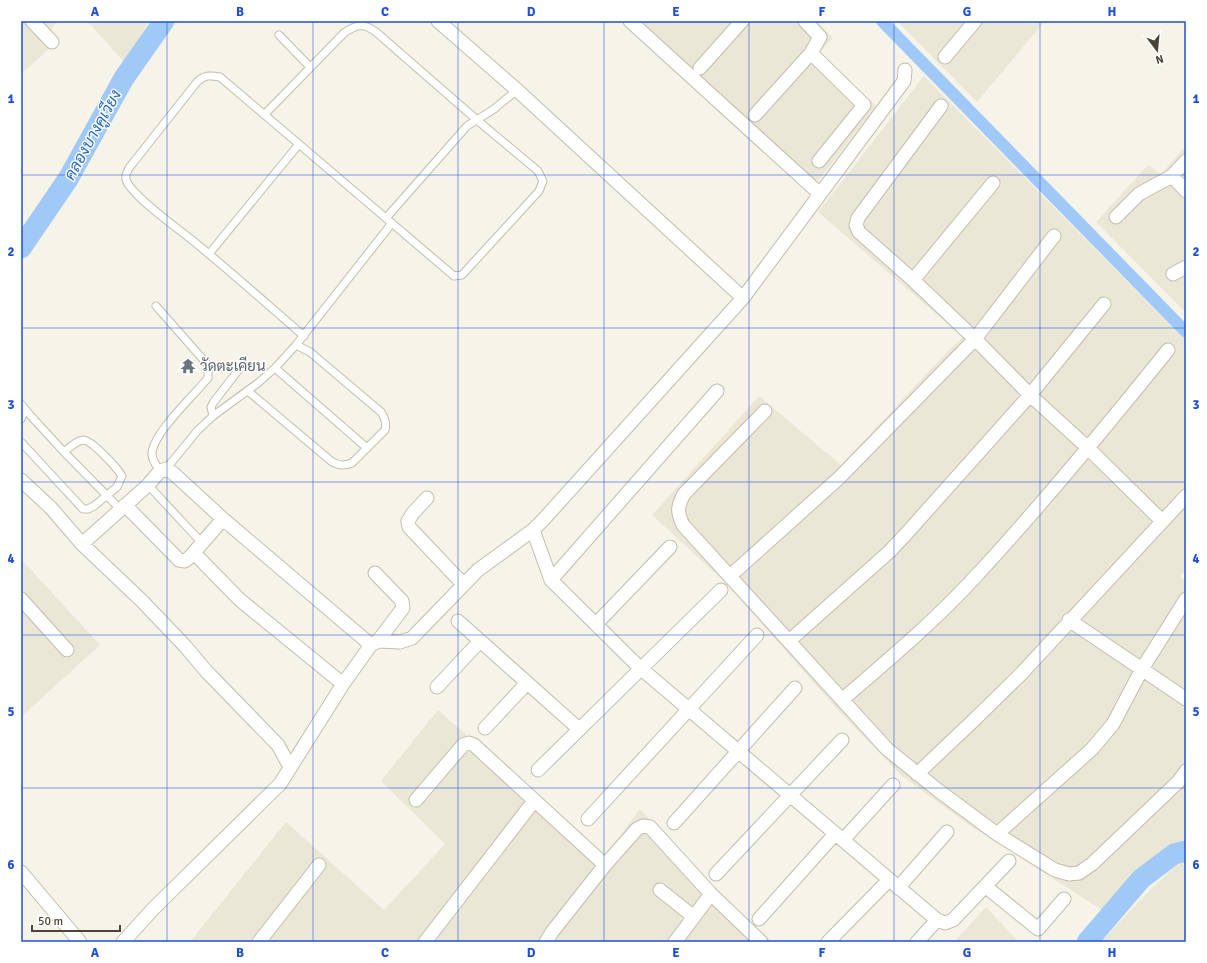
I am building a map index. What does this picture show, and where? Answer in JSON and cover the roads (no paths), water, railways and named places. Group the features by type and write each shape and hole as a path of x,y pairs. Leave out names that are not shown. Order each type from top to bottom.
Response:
{"street":[{"path":"32,21 52,42"},
{"path":"438,21 517,90 743,298"},
{"path":"630,21 820,194"},
{"path":"700,68 742,21"},
{"path":"755,115 811,53 820,37 805,21"},
{"path":"945,57 975,21"},
{"path":"811,53 864,105 819,161"},
{"path":"82,544 163,470 173,473 223,519 375,643 400,642 412,638 478,570 533,530 743,298 904,81 905,70"},
{"path":"941,106 858,218 856,224 859,232 975,339 1030,395 1088,448 1162,521"},
{"path":"1116,217 1139,194 1172,176 1186,161"},
{"path":"1172,176 1186,191"},
{"path":"912,280 993,183"},
{"path":"730,576 839,478 975,339 1054,236"},
{"path":"1173,274 1186,267"},
{"path":"789,641 889,552 906,534 1030,395 1104,304"},
{"path":"842,700 921,630 976,577 1088,448 1168,350"},
{"path":"552,580 717,391"},
{"path":"765,411 684,494 679,503 678,515 683,525 887,749 917,774 997,834 1055,870 1069,874 1079,873 1092,864 1178,782 1186,771"},
{"path":"21,480 50,508 82,544 142,601 186,646 221,687 278,745 290,767"},
{"path":"917,774 1021,674 1069,620 1186,496"},
{"path":"427,498 413,513 408,521 410,527 463,584"},
{"path":"122,507 179,560 185,560 198,548 223,519"},
{"path":"533,530 552,580 641,669 937,920 945,922 953,920 1009,862"},
{"path":"596,624 670,547"},
{"path":"198,548 240,600 343,684"},
{"path":"123,942 154,908 280,784 343,684 401,611 403,604 402,601 375,573"},
{"path":"538,770 721,590"},
{"path":"997,834 1092,749 1102,738 1112,724 1142,668 1186,599"},
{"path":"24,607 67,650"},
{"path":"1069,620 1186,699"},
{"path":"458,621 579,729"},
{"path":"588,819 757,636"},
{"path":"437,687 480,641"},
{"path":"486,728 527,683"},
{"path":"674,823 795,688"},
{"path":"716,874 842,740"},
{"path":"416,800 463,746 469,743 474,745 605,865"},
{"path":"759,920 839,837 893,785"},
{"path":"425,942 534,801"},
{"path":"546,942 552,932 605,865 637,829 643,826 650,827 711,894 761,942"},
{"path":"828,942 894,884 947,832"},
{"path":"259,942 319,865"},
{"path":"21,873 80,942"},
{"path":"986,886 1038,929 1064,900"},
{"path":"660,890 694,917"},
{"path":"675,942 711,894"},
{"path":"917,942 937,920"}],"lane":[{"path":"264,115 344,33 353,27 361,25 371,28 538,171 543,181 539,191 462,275 452,275 392,223 264,115 220,77 212,75 202,77 196,82 129,168 125,176 129,185 138,195 304,336"},
{"path":"279,35 310,67"},
{"path":"386,218 467,126 494,109 517,90"},
{"path":"209,254 299,144"},
{"path":"156,306 208,365 208,378 164,428 152,453 154,462 163,470 198,430 213,416 248,391 275,368 304,336 392,223"},
{"path":"248,391 331,461 339,466 346,466 352,463 385,430 386,422 384,417 381,412 316,357 296,345"},
{"path":"213,416 211,408 213,403 243,364"},
{"path":"275,368 367,448"},
{"path":"21,419 23,406"},
{"path":"23,406 64,452 106,495 122,507"},
{"path":"21,442 83,509 88,509 94,506 117,487 120,482 122,476 118,469 90,442 84,440 76,443 64,452"},
{"path":"148,484 198,548"}],"waterway":[{"name":"คลองบางคูเวียง","path":"21,248 68,179 124,78 164,21"},
{"path":"882,21 1186,332"},
{"path":"1087,942 1141,879 1174,854 1186,851"}],"place":[{"name":"วัดตะเคียน","path":"188,366"}]}
